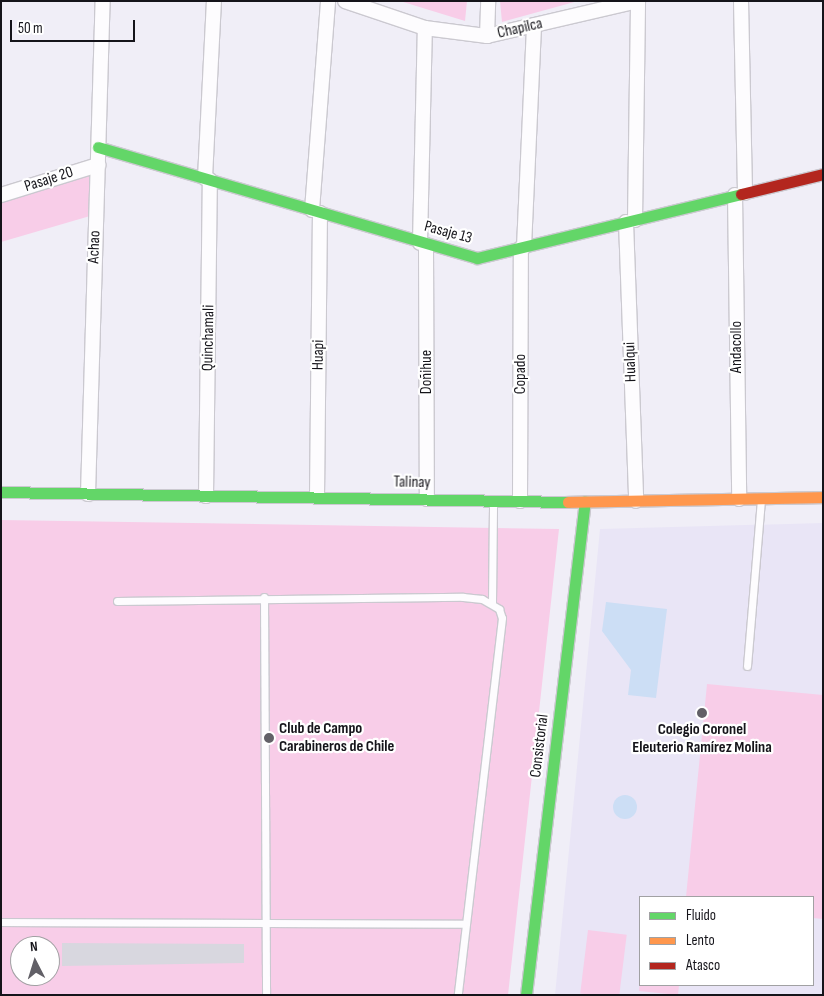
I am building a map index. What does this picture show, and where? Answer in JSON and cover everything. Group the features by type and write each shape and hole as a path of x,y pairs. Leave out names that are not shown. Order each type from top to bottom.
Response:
{"street":[{"name":"Achao","path":"88,494 103,1"},
{"name":"Quinchamali","path":"206,496 208,179 214,1"},
{"name":"Huapi","path":"317,497 316,211 328,1"},
{"name":"Chapilca","path":"345,1 366,5 425,28 487,36 534,25 603,5 638,1"},
{"path":"487,36 488,1"},
{"name":"Hualqui","path":"636,501 631,221 638,1"},
{"name":"Andacollo","path":"739,499 741,1"},
{"name":"Copado","path":"520,501 523,248 534,25"},
{"name":"Doñihue","path":"425,28 423,244 427,499"},
{"name":"Pasaje 13","path":"98,147 423,244 477,258 823,174"},
{"name":"Pasaje 20","path":"1,195 98,165"},
{"name":"Talinay","path":"1,492 585,502 823,497"},
{"name":"Consistorial","path":"526,995 585,502"}],"lane":[{"path":"747,666 762,498"},
{"path":"458,995 464,924 502,618 492,603 493,500"},
{"path":"117,601 264,597 463,598 492,603"},
{"path":"264,597 266,995"},
{"path":"1,922 464,924"}],"shaded area":[{"path":"400,1 467,1 465,21"},
{"path":"500,1 578,1 502,22"},
{"path":"91,172 90,216 1,242 1,201"},
{"name":"Club de Campo Carabineros de Chile","path":"1,520 559,529 508,995 1,995"},
{"name":"Colegio Coronel Eleuterio Ramírez Molina","path":"823,523 823,995 555,995 600,529"},
{"path":"707,684 823,695 823,919 814,918 814,896 686,896"},
{"path":"588,930 627,935 619,995 580,994"},
{"path":"639,986 679,986 678,995 639,991"}],"water":[{"path":"606,602 667,609 656,698 628,695 631,670 602,631"},
{"path":"625,795 630,796 636,802 636,812 630,818 625,819 620,818 614,812 613,807 614,802 620,796"}],"building":[{"path":"62,943 244,944 244,963 62,966"}],"traffic: fast":[{"path":"98,147 477,258 741,194"},
{"path":"1,492 568,502"},
{"path":"526,995 585,502"}],"traffic: slow":[{"path":"568,502 823,497"}],"traffic: jam":[{"path":"741,194 823,174"}],"place":[{"name":"Colegio Coronel Eleuterio Ramírez Molina","path":"702,713"},
{"name":"Club de Campo Carabineros de Chile","path":"269,738"}]}
